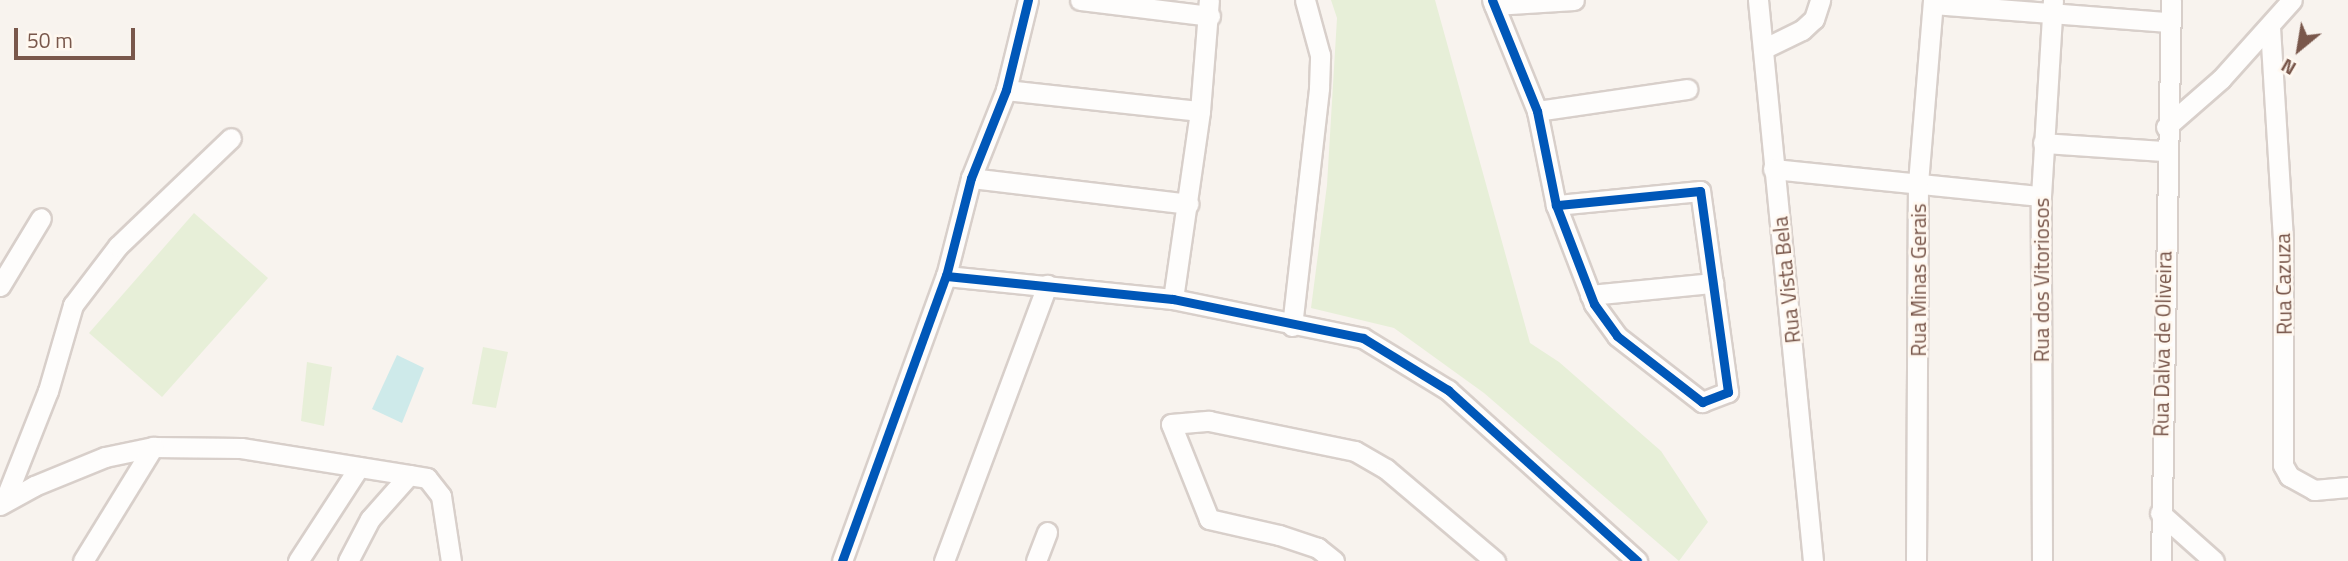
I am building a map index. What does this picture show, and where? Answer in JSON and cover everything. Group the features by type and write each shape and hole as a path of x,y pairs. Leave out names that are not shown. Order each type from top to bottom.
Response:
{"street":[{"path":"842,561 946,276 971,178 1006,90 1028,0"},
{"path":"1080,0 1210,8 1200,111 1173,299"},
{"path":"1292,326 1319,88 1320,55 1305,0"},
{"path":"1556,205 1700,191 1728,392 1702,402 1617,337 1590,295 1556,205 1537,111 1493,2 1574,0"},
{"name":"Rua Vista Bela","path":"1758,0 1813,561"},
{"path":"1763,49 1802,30 1814,19 1820,0"},
{"name":"Rua Dalva de Oliveira","path":"2161,561 2165,151 2168,22 2171,0"},
{"path":"2166,127 2221,79 2292,0"},
{"path":"1933,2 2052,6 2168,22"},
{"name":"Rua Minas Gerais","path":"1916,561 1919,183 1933,2"},
{"name":"Rua dos Vitoriosos","path":"2042,561 2041,196 2052,6"},
{"name":"Rua Cazuza","path":"2270,27 2283,239 2283,465 2290,476 2314,490 2348,487"},
{"path":"1537,111 1687,89"},
{"path":"1006,90 1200,111"},
{"path":"2,503 48,391 73,305 118,246 231,138"},
{"path":"2043,143 2165,151"},
{"path":"1773,169 2041,196"},
{"path":"971,178 1188,204"},
{"path":"0,286 41,218"},
{"path":"946,276 1173,299 1292,326 1363,338 1430,377 1632,560"},
{"path":"1590,295 1713,283"},
{"path":"944,561 1046,285"},
{"path":"1334,561 1318,548 1279,535 1209,519 1171,424 1209,421 1355,451 1386,469 1495,561"},
{"path":"2,503 104,457 153,447 241,448 428,478 441,496 451,561"},
{"path":"83,561 153,447"},
{"path":"298,561 359,467"},
{"path":"348,561 370,519 409,475"},
{"path":"2160,513 2214,561"},
{"path":"1036,561 1047,532"}],"green space":[{"path":"1331,0 1435,0 1530,343 1559,362 1661,451 1708,522 1679,561 1484,393 1394,328 1311,308 1327,185 1337,18"},
{"path":"194,213 268,278 162,397 89,333"},
{"path":"483,347 508,352 496,408 472,404"},
{"path":"307,362 332,367 324,426 301,421"}],"water":[{"path":"397,355 424,368 402,423 372,409"}],"cycle path":[{"path":"842,561 946,276 971,178 1006,90 1028,0"},
{"path":"1492,0 1537,111 1556,205 1594,304 1617,336 1702,402 1728,392 1700,191 1556,205"},
{"path":"946,276 1173,299 1363,338 1448,390 1637,561"}]}
